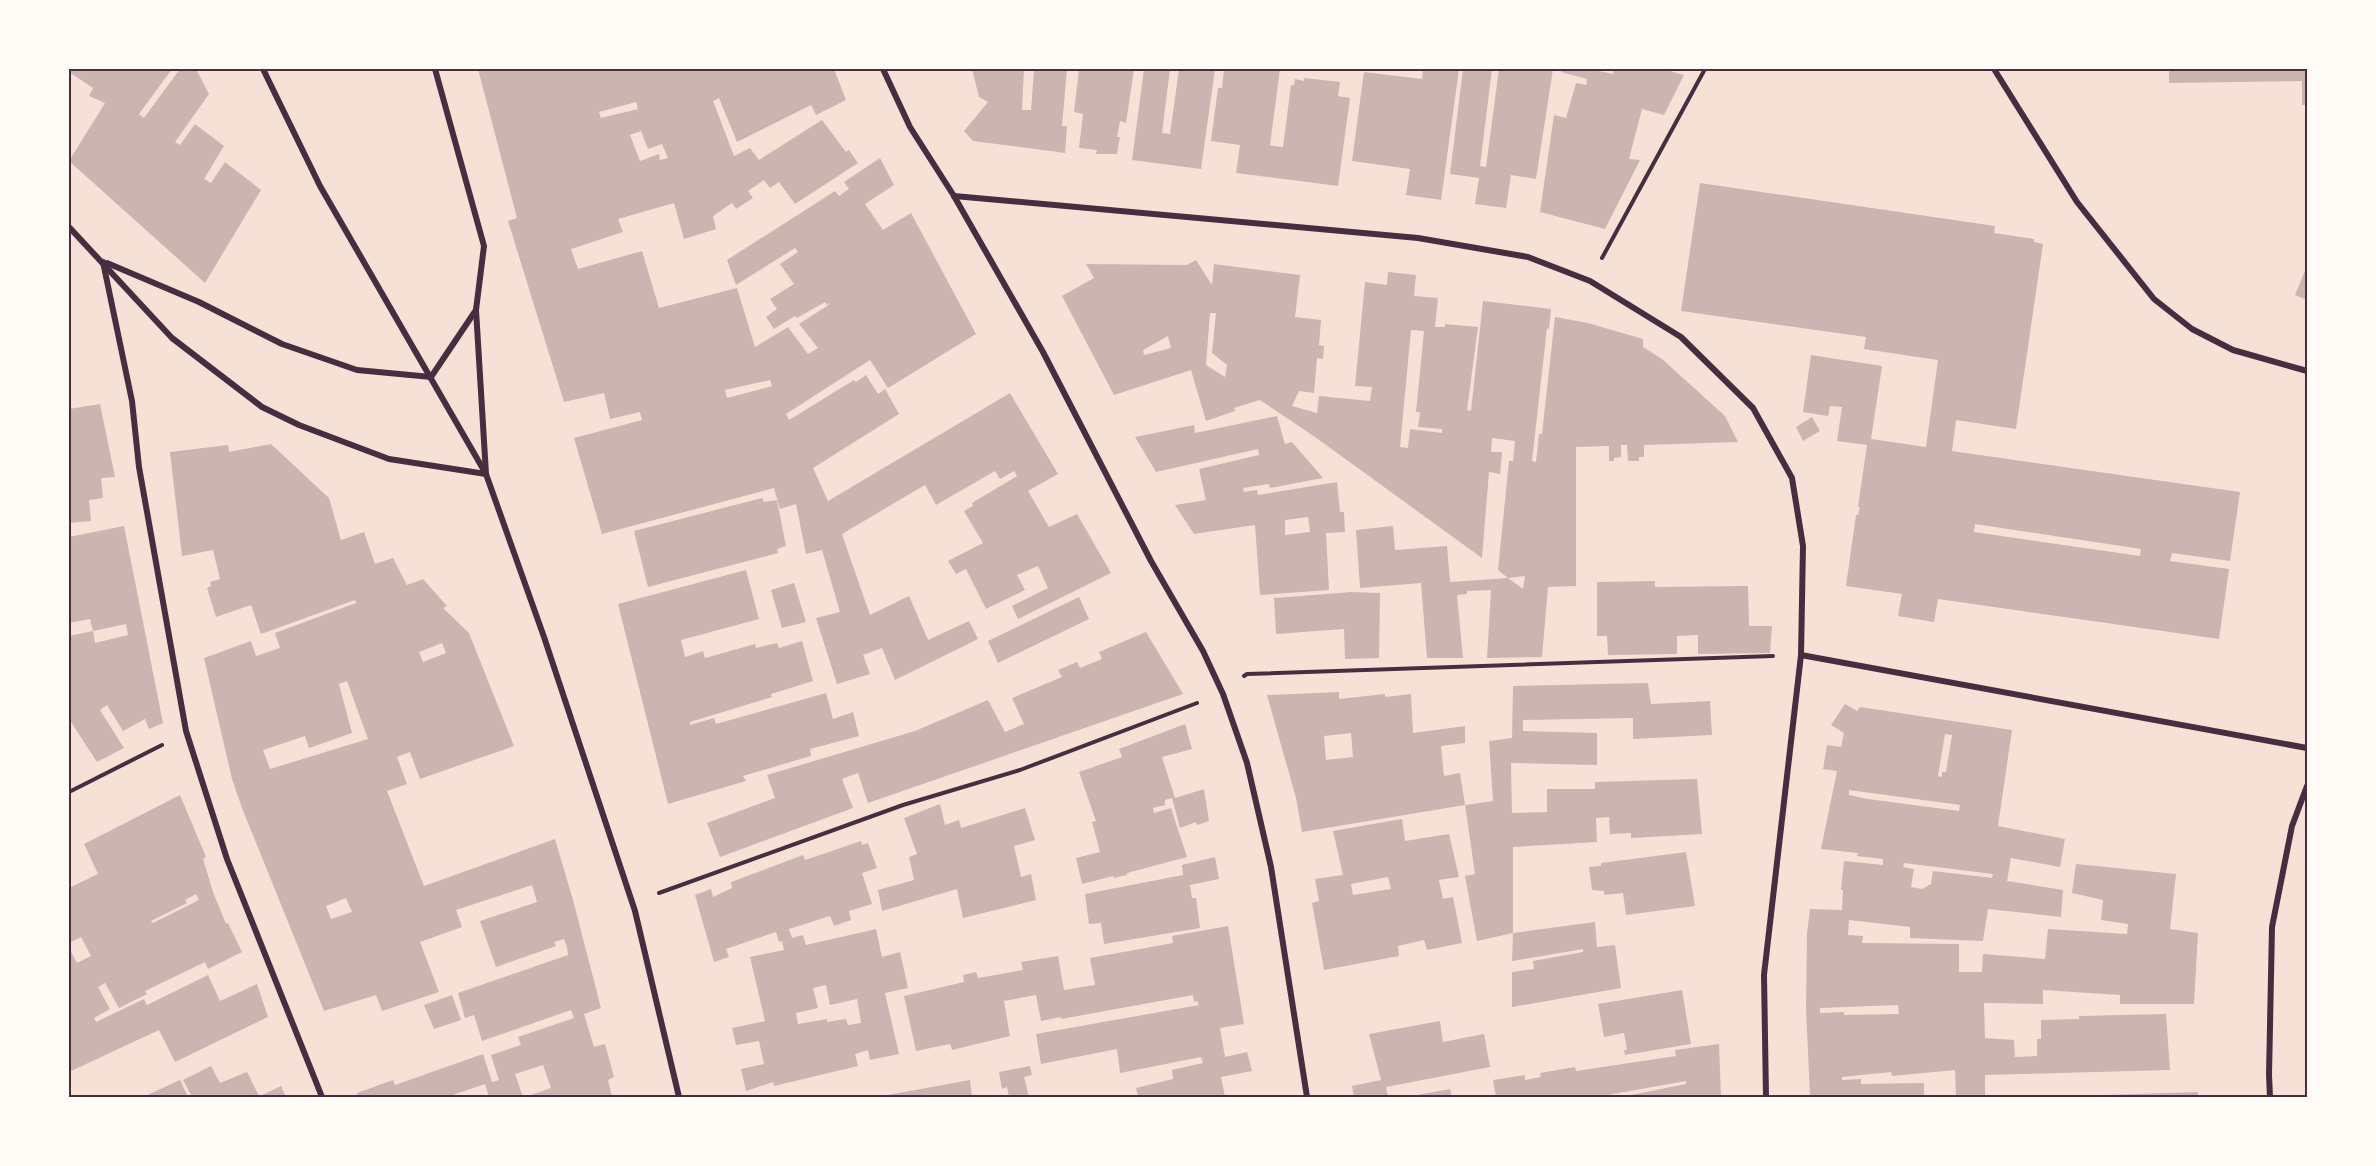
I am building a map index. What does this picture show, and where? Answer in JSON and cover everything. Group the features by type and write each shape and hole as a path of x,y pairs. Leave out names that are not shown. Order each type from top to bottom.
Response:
{"street":[{"path":"263,69 320,186 486,474 544,637 633,903 679,1097"},
{"path":"435,69 484,246 476,310 486,474"},
{"path":"883,69 910,127 954,196 1043,352 1151,561 1203,651 1223,694 1247,763 1271,867 1307,1097"},
{"path":"1995,69 2077,202 2154,299 2192,329 2232,350 2307,371"},
{"path":"954,196 1418,238 1528,257 1590,281 1681,337 1753,408 1792,478 1803,546 1801,655 1764,975 1766,1097"},
{"path":"69,227 172,338 262,407 300,425 389,459 486,474"},
{"path":"103,262 199,302 282,344 357,370 431,377"},
{"path":"103,262 132,401 139,467 186,731 227,859 322,1097"},
{"path":"431,377 476,310"},
{"path":"1801,655 2307,748"},
{"path":"2270,1097 2268,1075 2272,927 2292,826 2307,786"}],"path":[{"path":"1590,281 1705,69"},
{"path":"633,903 903,805 1020,770 1223,694 1247,674 1801,655"},
{"path":"69,792 186,731"}],"building":[{"path":"69,69 172,69 139,114 144,118 180,69 196,69 209,94 175,142 180,145 195,124 224,146 204,179 211,183 225,162 261,190 205,283 69,161 105,103 89,96 93,88 69,72"},
{"path":"478,69 834,69 846,100 816,115 811,105 737,142 719,98 713,101 734,156 750,148 759,160 822,120 846,152 849,150 858,163 795,204 779,182 770,188 764,180 748,191 753,198 736,209 732,203 713,216 716,229 684,239 674,203 618,219 623,232 571,249 578,269 642,251 659,308 737,288 755,347 788,327 808,354 818,348 799,324 830,304 829,303 827,305 825,302 797,318 795,316 774,329 766,317 777,309 770,299 794,284 780,264 798,252 795,248 736,285 727,260 835,191 839,196 849,189 844,182 880,158 894,185 865,204 883,230 911,213 976,334 888,388 870,360 786,414 789,420 866,375 878,394 885,389 899,414 813,468 828,501 1010,393 1058,474 1028,491 1049,527 1077,514 1111,573 1018,619 1012,606 1048,588 1038,566 1017,575 1025,590 986,609 966,569 956,574 948,561 983,543 964,511 973,506 972,503 1017,476 1014,471 1000,479 995,471 936,505 925,485 842,534 845,543 870,615 909,596 928,640 969,621 978,639 895,680 882,648 863,655 870,674 837,684 816,618 840,612 822,550 806,554 796,504 780,509 774,488 602,534 574,438 642,420 640,412 610,419 604,393 564,402 508,221 517,218","holes":["636,102 638,109 601,118 599,112","641,131 648,149 662,144 668,158 660,160 659,154 640,161 630,135","770,380 772,386 727,398 725,390"]},
{"path":"972,69 1024,69 1022,110 1031,110 1034,69 1067,69 1062,126 1067,126 1065,153 973,141 964,131 988,102 979,97"},
{"path":"1079,69 1134,69 1126,123 1120,121 1117,154 1096,154 1097,150 1079,148 1083,114 1074,112"},
{"path":"1144,69 1170,69 1162,133 1170,134 1179,69 1215,69 1201,169 1132,160"},
{"path":"1224,69 1280,69 1270,145 1273,146 1283,147 1291,85 1294,85 1295,79 1340,82 1338,96 1350,98 1338,186 1236,173 1240,145 1211,141 1218,88 1222,88"},
{"path":"1423,69 1459,69 1441,200 1406,195 1410,169 1352,161 1364,72 1422,79"},
{"path":"1463,69 1492,69 1480,166 1486,167 1499,69 1553,69 1536,179 1511,175 1506,208 1475,204 1479,178 1450,174"},
{"path":"1561,69 1589,69 1613,74 1614,69 1663,69 1684,75 1664,115 1642,109 1629,159 1640,160 1605,229 1540,212 1554,115 1566,118 1576,83 1586,85 1587,79 1561,72"},
{"path":"2169,69 2307,69 2307,105 2302,105 2302,81 2169,83"},
{"path":"1700,183 1995,226 1994,233 2034,239 2034,242 2043,244 2016,429 1956,420 1952,451 2240,492 2230,561 2172,553 2170,561 2229,569 2219,639 1938,599 1934,622 1898,616 1902,594 1846,586 1856,515 1860,507 1858,507 1867,445 1837,441 1842,407 1830,406 1828,416 1803,412 1811,355 1882,366 1871,439 1926,447 1938,360 1864,349 1866,337 1681,311","holes":["1975,524 2141,549 2140,556 1974,532"]},
{"path":"1196,260 1212,285 1214,264 1300,275 1295,317 1321,320 1319,345 1324,346 1323,359 1317,358 1314,393 1299,391 1292,406 1317,413 1319,396 1370,401 1372,387 1355,386 1365,282 1387,285 1388,272 1416,275 1414,296 1438,298 1435,327 1445,327 1445,324 1478,327 1467,410 1471,411 1483,301 1551,309 1532,461 1536,462 1539,434 1542,434 1555,317 1588,323 1643,339 1643,347 1662,359 1725,416 1738,442 1644,445 1644,457 1639,457 1639,461 1628,461 1627,445 1621,445 1621,457 1614,458 1614,461 1609,461 1609,446 1576,447 1576,586 1548,587 1542,657 1487,658 1491,590 1467,591 1467,594 1457,595 1463,658 1427,658 1421,583 1360,588 1356,530 1393,526 1395,550 1447,546 1450,582 1508,578 1498,570 1509,461 1513,461 1515,441 1492,438 1491,452 1502,452 1500,474 1489,472 1482,558 1260,400 1234,408 1235,411 1206,421 1191,370 1114,395 1062,296 1094,278 1086,264 1187,265","holes":["1210,313 1216,313 1212,353 1227,365 1225,377 1206,365","1411,330 1424,331 1416,412 1420,412 1418,427 1442,429 1442,433 1410,429 1408,448 1400,447","1168,336 1171,348 1144,355 1143,350","1525,576 1523,589 1508,578"]},
{"path":"2307,266 2307,300 2295,295"},
{"path":"100,404 115,477 101,478 103,498 89,500 91,521 69,523 69,409"},
{"path":"1277,416 1285,444 1292,442 1323,478 1270,488 1269,484 1243,488 1244,492 1257,490 1258,495 1337,482 1340,512 1344,512 1345,532 1326,533 1329,590 1260,595 1255,525 1194,534 1175,505 1206,500 1199,469 1259,455 1258,449 1156,472 1135,437 1194,425 1195,433","holes":["1308,517 1310,532 1285,535 1285,520"]},
{"path":"1812,417 1820,431 1803,441 1796,427"},
{"path":"271,444 329,498 341,540 364,532 375,564 393,558 407,585 423,579 447,606 443,608 469,633 514,746 420,779 410,752 397,757 407,784 387,791 424,886 555,839 601,1008 584,1014 594,1047 605,1044 614,1077 608,1080 612,1097 525,1097 551,1088 543,1065 515,1074 523,1097 489,1097 485,1084 447,1097 359,1097 357,1093 393,1080 395,1085 483,1054 492,1082 499,1080 491,1055 521,1045 518,1037 574,1018 571,1010 482,1041 474,1015 465,1018 458,993 568,955 567,947 564,939 554,942 556,946 496,967 480,921 537,902 532,885 456,910 462,927 420,942 439,992 382,1011 376,995 324,1011 232,779 204,658 251,641 256,656 280,648 275,633 356,603 355,600 261,634 251,605 216,617 207,588 211,586 210,582 220,579 213,550 182,556 170,452 228,445 229,452","holes":["442,643 446,653 423,662 419,652","347,681 368,739 270,769 263,750 305,736 309,748 352,733 339,684","346,898 352,912 331,919 326,906"]},
{"path":"762,498 764,502 777,500 786,546 777,549 778,553 648,587 634,531"},
{"path":"124,526 163,723 149,729 145,719 123,731 107,705 100,710 124,748 97,762 69,719 69,636 93,631 90,619 69,623 69,537","holes":["126,624 128,635 95,643 93,631"]},
{"path":"746,570 759,619 681,640 685,657 703,651 705,658 755,644 756,648 777,643 779,648 802,641 813,681 771,694 772,697 690,722 690,725 714,718 716,724 826,693 833,719 853,712 859,736 810,749 811,756 743,776 746,781 668,804 618,604"},
{"path":"1655,581 1655,587 1748,586 1749,626 1772,626 1770,653 1698,654 1698,635 1677,636 1677,654 1608,655 1607,636 1597,636 1597,582"},
{"path":"794,583 806,622 782,628 771,590"},
{"path":"1352,592 1380,593 1379,658 1345,659 1344,629 1276,634 1274,598"},
{"path":"1079,597 1089,619 998,663 988,641"},
{"path":"1146,632 1183,694 868,803 858,773 842,779 853,808 720,857 707,823 775,798 767,775 915,731 988,700 1005,732 1024,724 1012,698 1062,677 1058,670 1077,662 1080,668 1102,659 1099,652"},
{"path":"1648,683 1651,704 1710,701 1712,735 1633,739 1633,718 1523,720 1523,731 1597,733 1597,765 1511,763 1512,813 1547,812 1547,789 1595,789 1595,782 1697,779 1702,834 1631,838 1631,833 1610,834 1609,817 1596,818 1597,842 1513,847 1513,933 1477,941 1465,876 1475,874 1465,805 1493,801 1489,741 1512,738 1513,686"},
{"path":"1339,692 1339,699 1385,694 1385,697 1411,694 1413,733 1465,726 1465,743 1441,746 1444,776 1460,773 1465,805 1302,832 1296,798 1267,695","holes":["1351,733 1353,757 1326,760 1324,736"]},
{"path":"1845,704 1857,711 1860,707 2012,730 1998,826 2065,839 2060,867 2011,858 2007,881 2063,890 2061,917 1988,909 1983,941 1910,938 1910,927 1849,920 1848,935 1863,936 1862,943 1959,944 1959,972 1982,972 1983,954 2045,959 2048,929 2127,934 2128,924 2101,920 2103,900 2072,893 2076,864 2176,874 2170,929 2198,933 2194,1004 2120,1004 2120,995 2043,990 2043,1004 1984,1003 1985,1038 2014,1040 2015,1057 2037,1056 2037,1039 2041,1039 2041,1020 2079,1019 2079,1016 2166,1014 2170,1070 1985,1075 1985,1097 1956,1097 1955,1070 1892,1076 1891,1072 1842,1077 1842,1080 1861,1079 1861,1084 1924,1083 1924,1097 1810,1097 1806,1008 1807,933 1810,909 1842,910 1843,890 1841,890 1844,861 1883,865 1883,859 1857,856 1858,853 1821,849 1837,771 1823,769 1827,745 1841,747 1844,733 1831,725","holes":["1945,734 1952,735 1946,772 1942,772 1942,777 1938,776","1849,790 1960,805 1959,811 1849,795","1904,863 1993,874 1992,878 1933,871 1931,884 1922,889 1911,887 1914,869 1903,867","1898,1005 1899,1014 1844,1015 1844,1012 1820,1013 1820,1008"]},
{"path":"1185,724 1192,749 1162,757 1175,798 1204,789 1209,821 1197,825 1196,822 1180,828 1172,798 1165,800 1165,805 1153,808 1154,813 1171,808 1187,857 1127,873 1127,875 1082,884 1076,858 1100,852 1092,822 1096,821 1079,772 1122,757 1119,749"},
{"path":"180,795 206,857 203,859 213,892 226,924 228,923 242,952 208,969 205,962 145,991 147,994 119,1008 105,983 98,987 110,1009 94,1018 96,1022 144,999 147,1005 208,975 220,1001 257,984 268,1017 175,1062 159,1030 69,1072 69,948 77,963 91,956 81,937 69,943 69,888 98,874 84,844","holes":["196,894 199,900 153,923 151,921 187,903 185,900"]},
{"path":"940,804 945,825 959,820 961,828 1025,808 1035,840 1014,846 1021,877 1031,874 1036,900 963,918 957,889 882,911 878,890 914,880 909,857 917,854 904,818"},
{"path":"1402,819 1405,841 1449,834 1459,877 1439,880 1443,899 1453,897 1462,943 1427,950 1424,940 1398,946 1399,956 1324,970 1312,903 1319,901 1315,879 1343,875 1333,831","holes":["1388,877 1391,889 1353,895 1351,884"]},
{"path":"861,841 862,845 868,843 877,868 862,873 872,904 849,911 851,920 834,926 830,916 789,929 792,938 803,935 806,945 876,929 882,957 900,952 908,988 885,993 899,1054 870,1060 868,1050 855,1054 858,1066 774,1086 773,1082 746,1091 741,1069 764,1064 759,1041 736,1045 732,1028 765,1021 750,957 784,950 782,941 779,942 776,932 726,949 729,957 714,962 695,895 711,889 713,897 732,888 731,882 803,855 805,860","holes":["826,985 830,1005 857,999 861,1023 848,1025 846,1019 827,1022 827,1019 798,1024 796,1013 818,1008 813,988"]},
{"path":"1686,852 1695,906 1626,915 1623,893 1604,895 1604,891 1592,890 1589,867 1601,866 1601,863"},
{"path":"1215,857 1219,879 1190,885 1192,898 1196,898 1200,928 1104,944 1101,923 1089,924 1085,894 1183,875 1182,865"},
{"path":"1595,922 1597,947 1615,945 1621,988 1512,1007 1512,972 1534,969 1533,961 1583,952 1583,949 1512,961 1513,933"},
{"path":"1228,926 1244,1024 1220,1028 1225,1057 1247,1052 1252,1071 1221,1077 1225,1097 1138,1097 1136,1088 1173,1079 1172,1070 1203,1063 1201,1057 1120,1073 1117,1049 1041,1064 1036,1034 1199,1005 1197,1001 1194,1002 1193,995 1041,1021 1036,995 1004,1001 1010,1036 952,1050 950,1044 916,1051 904,996 964,982 963,975 976,972 978,978 1023,970 1021,962 1058,956 1064,990 1095,985 1090,958 1173,943 1172,936"},
{"path":"1682,990 1691,1044 1625,1055 1624,1050 1627,1050 1624,1033 1604,1037 1598,1004"},
{"path":"452,995 461,1020 434,1029 424,1005"},
{"path":"1440,1021 1443,1042 1484,1034 1490,1067 1386,1087 1388,1097 1354,1097 1352,1086 1381,1080 1369,1034"},
{"path":"1719,1044 1721,1097 1621,1097 1686,1084 1686,1081 1596,1097 1496,1097 1493,1080 1525,1075 1525,1080 1541,1077 1540,1073 1575,1067 1576,1071 1676,1056 1675,1050"},
{"path":"211,1066 220,1083 247,1072 259,1096 189,1097 191,1095 183,1080"},
{"path":"1030,1066 1032,1075 1024,1077 1029,1097 1009,1097 1007,1087 1002,1089 999,1072"},
{"path":"180,1080 188,1097 143,1097"},
{"path":"970,1080 972,1097 882,1097 882,1096"},
{"path":"281,1086 286,1097 258,1097"},
{"path":"1450,1089 1452,1097 1412,1097 1412,1096"},
{"path":"2198,1092 2198,1097 2106,1097 2106,1095"}]}
